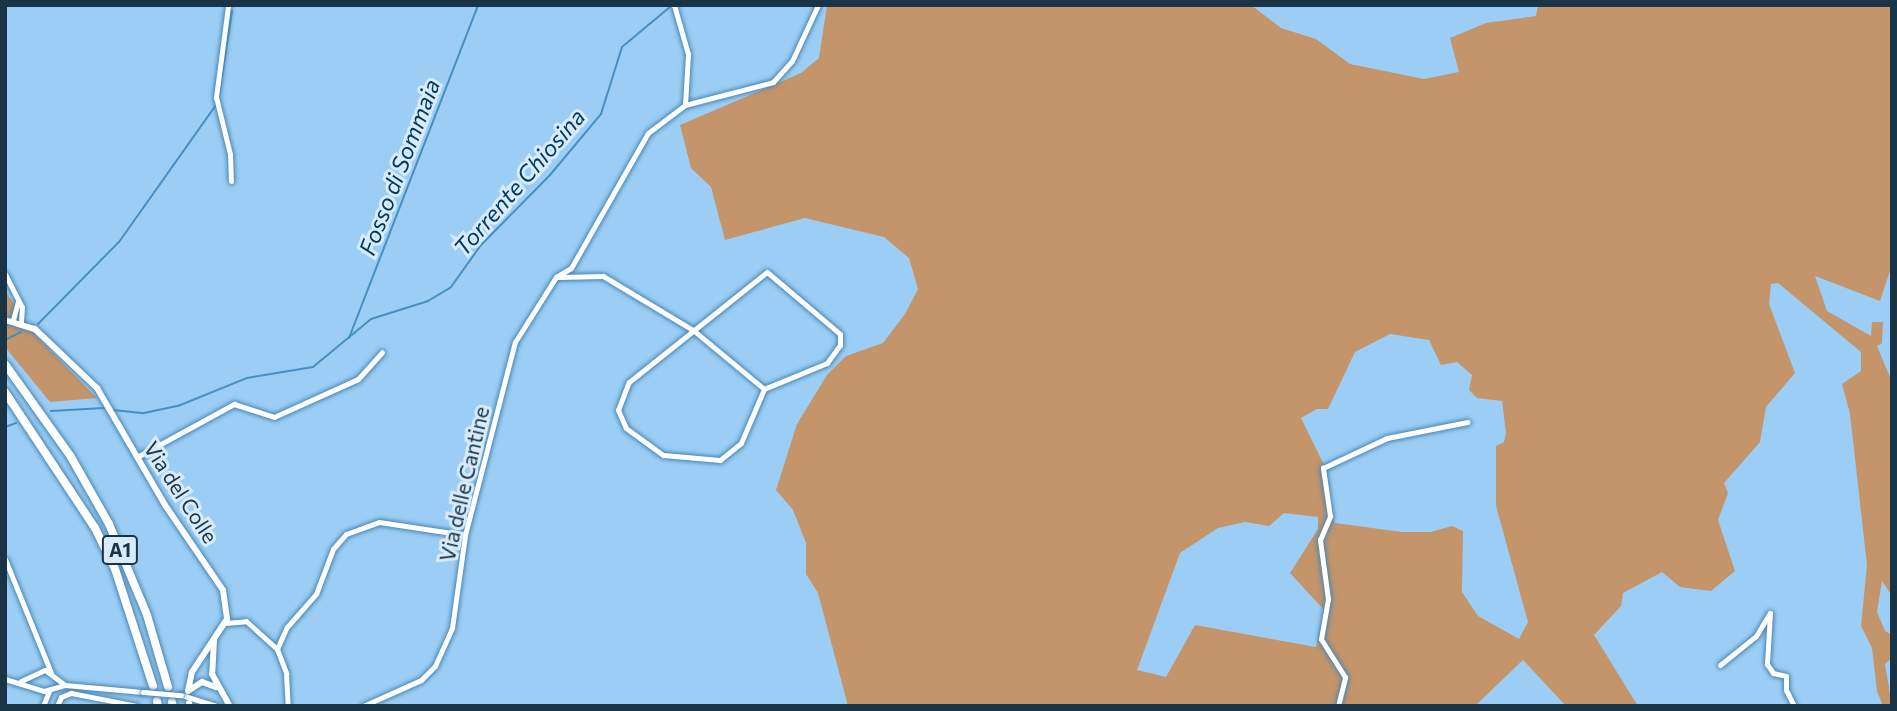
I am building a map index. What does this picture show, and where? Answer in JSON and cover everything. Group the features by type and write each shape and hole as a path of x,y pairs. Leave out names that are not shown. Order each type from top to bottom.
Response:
{"highway":[{"name":"A1","path":"5,364 49,423 109,524 147,615 168,687"},
{"name":"A1","path":"5,392 95,528 115,569 153,685"}],"main road":[{"name":"Via del Colle","path":"13,321 40,333 104,398 137,457 217,579 226,599 225,623"},
{"path":"217,688 202,682 188,691 192,672 225,623"},
{"path":"214,639 211,668 217,688 230,706"}],"street":[{"path":"231,181 230,154 216,97 227,6 237,5"},
{"path":"675,6 688,54 684,105 773,82 792,61 818,5"},
{"name":"Via delle Cantine","path":"363,706 430,675 452,628 465,535 515,342 556,277 571,268 648,133 684,105"},
{"path":"767,272 840,334 840,345 827,363 764,388 741,443 720,460 663,454 626,428 618,410 624,389 692,330 767,272"},
{"name":"Via del Colle","path":"5,274 18,298 13,321"},
{"path":"556,277 603,276 692,330 764,388"},
{"path":"137,457 234,404 274,417 358,379 382,352"},
{"path":"1338,706 1345,677 1321,639 1328,599 1320,540 1330,516 1323,468 1388,438 1467,422"},
{"path":"277,649 287,626 316,594 333,549 346,534 379,522 465,535"},
{"path":"5,559 52,675 51,687 43,705"},
{"path":"1720,665 1756,636 1770,613 1767,664 1773,673 1786,677 1786,690 1794,706"},
{"path":"225,623 246,621 277,649 286,673 288,706"},
{"path":"21,681 34,677 42,670 65,685"},
{"path":"34,677 43,705"},
{"path":"5,679 36,687 65,685 181,695 217,706"},
{"path":"57,706 61,697 71,693 137,706"}],"shaded area":[{"path":"827,5 1251,5 1281,28 1316,39 1350,64 1424,79 1459,72 1450,38 1486,23 1536,16 1538,5 1892,5 1892,265 1880,301 1815,276 1827,311 1871,336 1872,322 1883,322 1882,343 1877,346 1892,382 1892,596 1882,581 1877,612 1885,631 1892,635 1892,658 1885,664 1892,706 1883,706 1877,691 1872,648 1861,626 1867,565 1850,414 1842,384 1861,371 1861,352 1778,283 1771,284 1769,304 1795,373 1766,407 1760,442 1724,483 1728,493 1718,520 1735,571 1711,591 1680,587 1662,572 1623,593 1621,606 1594,635 1638,706 1566,706 1523,660 1475,706 848,706 818,593 806,574 806,543 793,510 776,490 797,424 827,375 846,356 883,343 905,314 918,289 909,258 884,237 805,218 725,240 711,187 691,168 680,125 801,73 819,58","holes":["1390,334 1429,340 1441,365 1457,362 1472,375 1469,390 1477,398 1502,401 1506,433 1504,442 1496,446 1496,506 1528,622 1519,639 1478,616 1462,592 1463,531 1452,526 1431,532 1402,532 1335,523 1325,498 1327,471 1301,418 1317,409 1328,409 1355,352","1284,513 1318,517 1318,529 1290,573 1324,610 1316,647 1195,625 1166,677 1137,670 1180,553 1218,528 1245,522 1269,526"]},
{"path":"5,291 36,336 97,398 50,402 5,347"}],"waterway":[{"name":"Fosso di Sommaia","path":"349,338 478,5"},
{"name":"Torrente Chiosina","path":"113,410 144,413 178,406 247,378 313,367 371,319 428,301 451,287 481,245 550,175 601,114 622,47 671,6"},
{"path":"219,96 232,11"},
{"path":"38,324 119,242 216,105"},
{"path":"5,340 21,332"},
{"path":"51,411 104,408"},
{"path":"5,427 16,423"}]}
